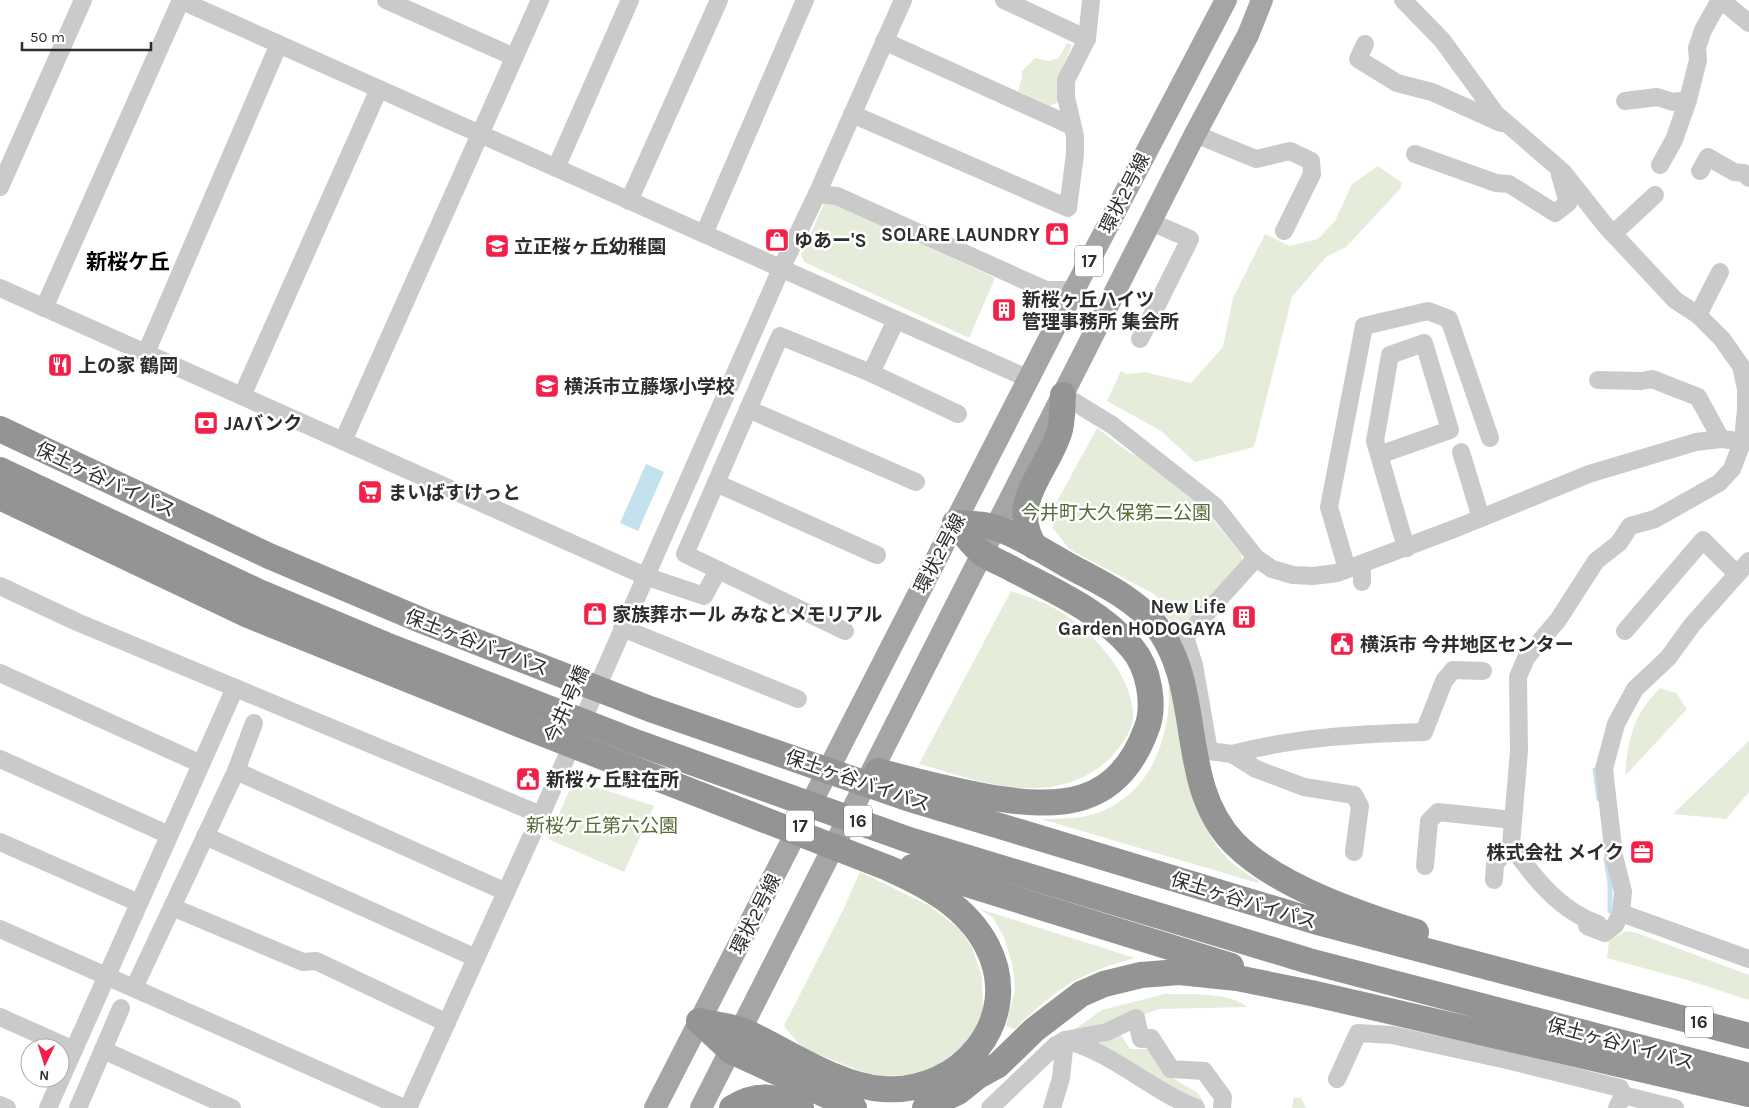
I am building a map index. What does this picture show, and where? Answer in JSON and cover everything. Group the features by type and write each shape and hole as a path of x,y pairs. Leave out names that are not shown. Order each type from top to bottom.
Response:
{"highway":[{"path":"1035,547 1029,538 1024,523 1024,508 1060,432 1063,395"},
{"name":"保土ヶ谷バイパス","path":"0,429 269,556 423,621 650,709 906,798 1321,923 1749,1036"},
{"name":"保土ヶ谷バイパス","path":"0,470 259,592 386,646 638,743 909,840 1308,961 1749,1076"},
{"path":"0,497 248,615 920,882 950,902 970,923 987,945 996,968 998,993 993,1021 983,1042 954,1072 923,1087 883,1089 858,1084 736,1040"},
{"path":"955,523 995,527 1035,547 1106,585 1137,606 1154,623 1167,642 1176,663 1202,790 1215,817 1234,843 1256,862 1284,880 1329,900 1403,928 1650,1009"},
{"path":"650,709 962,792 1026,804 1059,804 1084,797 1118,777 1127,768 1140,746 1148,725 1151,698 1145,672 1133,649 1109,625 1074,601 982,553 955,523"},
{"path":"629,767 915,868 1251,972 1378,1008"},
{"path":"956,1108 1034,1030 1081,994 1104,984 1141,975 1179,972 1237,978 1378,1008 1749,1094"},
{"path":"699,1021 736,1040 854,1108"},
{"path":"925,1108 958,1092 978,1076 998,1064"},
{"path":"732,1108 748,1098 772,1097 801,1108"}],"main road":[{"name":"環状2号線","path":"655,1108 1074,290 1226,0"},
{"name":"環状2号線","path":"701,1108 1195,134 1248,35 1262,0"}],"street":[{"path":"0,187 83,0"},
{"path":"44,308 181,0 1030,379"},
{"path":"386,0 514,57"},
{"path":"343,441 540,0"},
{"path":"556,168 630,0"},
{"path":"629,201 719,0"},
{"path":"704,234 806,0"},
{"name":"今井1号橋","path":"408,1108 541,815 781,268 817,194 903,0"},
{"path":"1004,0 1087,39"},
{"path":"852,114 1068,208 1075,154 1066,97 1066,80 1087,39 1091,0"},
{"path":"1403,0 1442,40 1496,114 1558,168 1613,234 1675,300 1698,315 1722,339 1741,366 1746,389 1746,441 1732,470 1719,483 1655,519 1630,526 1619,543 1596,561 1558,620 1526,658 1515,677 1519,751 1511,845 1495,864 1494,880"},
{"path":"1660,165 1674,140 1688,100 1698,60 1697,48 1703,30 1721,0 1749,23"},
{"path":"884,41 1072,126"},
{"path":"146,354 279,44"},
{"path":"1365,44 1358,59 1397,83 1432,92 1510,126"},
{"path":"242,396 379,89"},
{"path":"1624,101 1658,97 1673,102 1688,100"},
{"path":"1195,134 1256,159 1290,151 1312,162 1312,174 1284,232"},
{"path":"1415,154 1496,183 1509,184 1554,213 1568,203 1558,168"},
{"path":"1700,171 1708,157 1734,172 1747,171"},
{"path":"817,194 837,196 1046,290 1074,290"},
{"path":"1613,234 1655,195"},
{"path":"1140,339 1190,240 1151,222"},
{"path":"1698,315 1720,272"},
{"path":"0,288 645,576 704,596 718,570"},
{"path":"1362,582 1329,507 1364,326 1428,311 1449,319 1490,438"},
{"path":"871,373 896,320"},
{"path":"845,631 685,554 780,336 871,373 958,414"},
{"path":"1379,455 1450,430 1424,343 1390,355 1375,441 1379,455 1407,548"},
{"path":"1619,368 1648,373 1652,378 1698,397 1721,439"},
{"path":"1598,380 1642,381 1652,378"},
{"path":"1063,395 1112,425 1208,501 1256,558 1272,569 1293,575 1313,576 1337,573 1407,548 1589,474 1696,442 1721,439 1746,441"},
{"path":"748,409 916,482"},
{"path":"1461,452 1481,518"},
{"path":"716,483 877,555"},
{"path":"1625,631 1703,540 1737,574"},
{"path":"1256,558 1185,637 1194,665 1209,751 1232,754 1272,743 1349,735 1424,732 1444,681 1453,670 1483,671"},
{"path":"1511,845 1547,891 1581,918 1604,927 1621,913 1623,892 1614,856 1604,769 1616,724 1635,689 1668,658 1692,625 1749,561"},
{"path":"0,586 77,622 541,815"},
{"path":"619,635 798,698"},
{"path":"0,673 201,764"},
{"path":"48,1108 235,688"},
{"path":"134,988 236,771 254,723"},
{"path":"1232,754 1256,769 1304,787 1354,795 1360,806 1354,852"},
{"path":"0,759 170,835"},
{"path":"236,771 506,892"},
{"path":"1425,866 1429,821 1438,812 1513,820"},
{"path":"205,836 476,958"},
{"path":"0,842 139,903"},
{"path":"172,906 303,962 316,961 447,1023"},
{"path":"1621,913 1749,959"},
{"path":"0,928 404,1108"},
{"path":"78,1108 121,1008"},
{"path":"0,1017 74,1050"},
{"path":"990,1108 1056,1045 1065,1040 1107,1032 1136,1018 1141,1039 1151,1038 1171,1069 1204,1071 1223,1097 1222,1108"},
{"path":"1337,1079 1358,1033 1383,1034 1498,1058 1620,1088 1620,1102 1675,1108"},
{"path":"1052,1108 1061,1078 1065,1040"},
{"path":"1065,1040 1102,1053 1174,1099 1196,1108"},
{"path":"103,1050 232,1108"},
{"path":"0,1105 7,1108"}],"green space":[{"path":"1067,43 1072,45 1057,80 1058,102 1050,106 1018,91 1022,71 1035,58 1049,61 1059,58"},
{"path":"1378,166 1402,183 1400,189 1346,247 1326,257 1292,297 1254,447 1195,462 1161,431 1107,401 1121,371 1127,374 1145,372 1191,383 1223,347 1233,298 1265,234 1290,246 1318,239 1335,221 1352,184"},
{"path":"834,203 995,278 969,338 804,262 801,255 824,204"},
{"name":"今井町大久保第二公園","path":"1097,428 1130,453 1137,456 1207,512 1241,554 1243,563 1178,631 1157,603 1158,599 1154,594 1069,549 1053,528 1054,507"},
{"path":"1011,591 1042,602 1076,622 1103,649 1114,664 1124,680 1130,696 1133,717 1131,728 1123,742 1099,768 1068,783 1043,788 1007,786 971,779 919,764"},
{"path":"1168,662 1187,772 1205,826 1219,848 1236,866 1259,881 1258,883 1041,819 1081,817 1105,810 1120,801 1144,778 1160,747 1165,730 1169,706"},
{"path":"1660,688 1676,693 1687,709 1625,776 1630,739 1634,728 1644,708"},
{"path":"1749,741 1749,792 1726,819 1673,814"},
{"name":"新桜ケ丘第六公園","path":"574,780 654,806 624,872 548,839"},
{"path":"860,872 930,906 959,929 972,947 982,978 983,1011 976,1033 949,1062 913,1075 882,1076 863,1072 810,1051 800,1045 784,1026 843,910"},
{"path":"980,909 1135,958 1098,970 1069,984 1043,1003 1015,1029 1006,1026 1015,990 1013,967 1004,937 993,918"},
{"path":"1626,931 1637,933 1749,975 1749,1000 1684,979 1607,958 1609,941"},
{"path":"1165,994 1220,996 1240,1002 1247,1007 1159,1009 1115,1025 1071,1032 1102,1010"},
{"path":"1121,1035 1130,1049 1151,1049 1171,1077 1198,1093 1203,1101 1198,1107 1092,1046"},
{"path":"1294,1097 1301,1098 1306,1108 1292,1108"}],"water":[{"path":"646,464 664,472 638,531 620,523"}],"waterway":[{"path":"1595,770 1599,799"},
{"path":"1606,859 1610,883 1610,911"}],"place":[{"name":"SOLARE LAUNDRY","path":"1057,234"},
{"name":"ゆあー'S","path":"777,240"},
{"name":"立正桜ヶ丘幼稚園","path":"497,246"},
{"name":"新桜ヶ丘ハイツ 管理事務所 集会所","path":"1004,310"},
{"name":"上の家 鶴岡","path":"60,365"},
{"name":"横浜市立藤塚小学校","path":"547,386"},
{"name":"JAバンク","path":"206,423"},
{"name":"まいばすけっと","path":"370,492"},
{"name":"家族葬ホール みなとメモリアル","path":"595,614"},
{"name":"New Life Garden HODOGAYA","path":"1244,617"},
{"name":"横浜市 今井地区センター","path":"1342,644"},
{"name":"新桜ヶ丘駐在所","path":"528,779"},
{"name":"株式会社 メイク","path":"1642,852"}],"district":[{"name":"新桜ケ丘","path":"128,262"}]}
